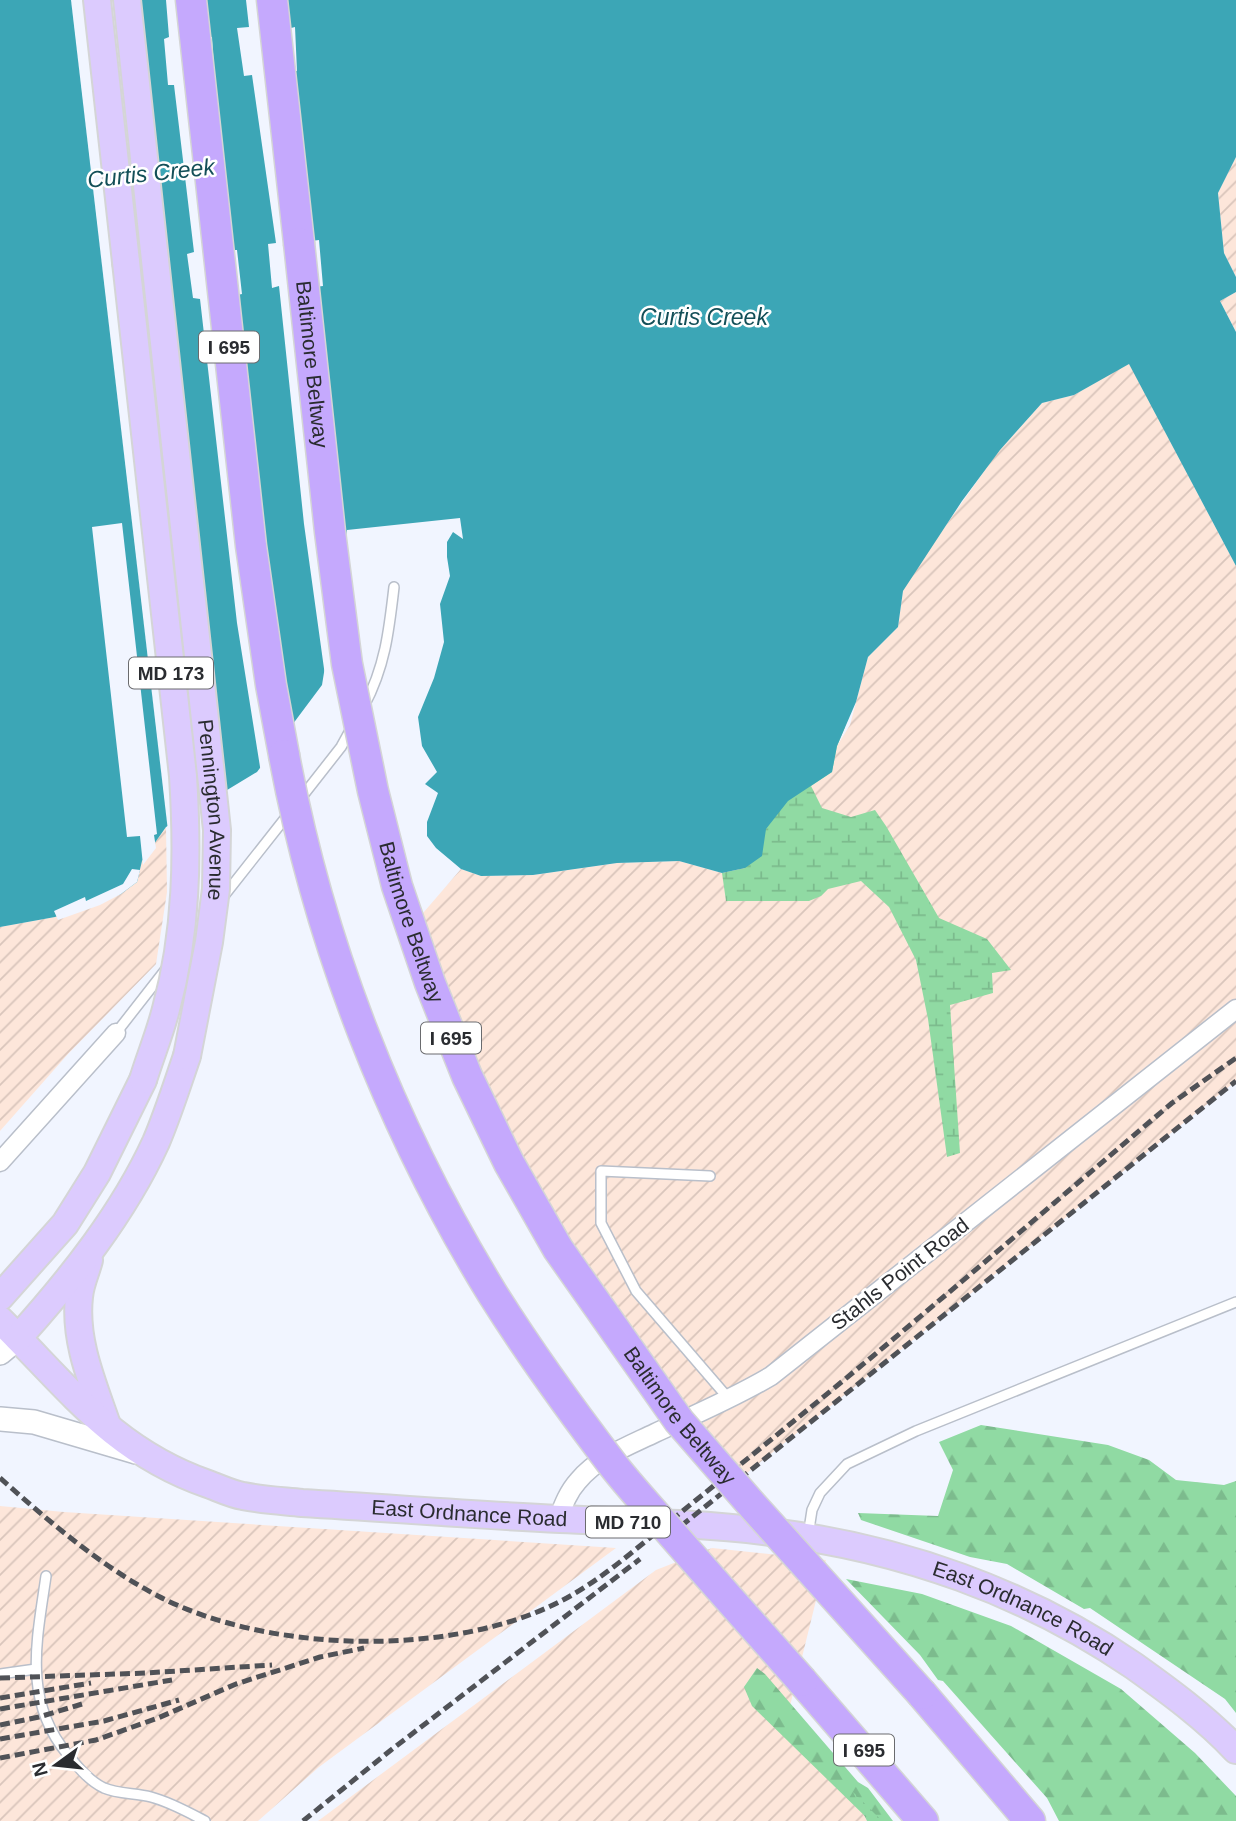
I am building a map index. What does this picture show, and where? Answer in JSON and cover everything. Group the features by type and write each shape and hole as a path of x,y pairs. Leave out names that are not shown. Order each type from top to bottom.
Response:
{"highway":[{"name":"I 695","path":"191,0 251,546 271,685 295,815 324,918 355,1010 395,1110 441,1203 492,1293 547,1376 615,1468 923,1821"},
{"name":"Baltimore Beltway","path":"272,0 347,664 373,791 394,874 429,983 467,1076 509,1163 558,1249 680,1421 751,1505 922,1694 1030,1821"}],"main road":[{"name":"Pennington Avenue","path":"0,1297 65,1224 97,1173 143,1080 166,1009 180,939 186,890 183,776 97,0"},
{"name":"Pennington Avenue","path":"6,1337 51,1301 131,1189 156,1142 187,1056 209,942 216,889 217,830 127,0"},
{"path":"94,1244 79,1295 78,1318 89,1375 109,1430"},
{"name":"East Ordnance Road","path":"6,1337 109,1430 186,1477 243,1496 302,1503 705,1526 807,1537 878,1551 946,1570 1018,1600 1095,1639 1167,1689 1236,1750"},
{"path":"0,1419 34,1422 147,1455"}],"street":[{"name":"Stahls Point Road","path":"558,1519 568,1495 598,1462 771,1376 1236,1009"},
{"path":"0,1162 116,1033"}],"lane":[{"path":"199,927 341,747 377,682 390,628 394,587"},
{"path":"116,1033 191,938"},
{"path":"709,1176 601,1171 601,1223 636,1291 729,1399"},
{"path":"807,1537 812,1510 820,1493 847,1464 916,1431 1236,1302"},
{"path":"46,1576 36,1636 36,1669 41,1702 50,1730 84,1774 104,1788 149,1796 205,1821"},
{"path":"0,1675 36,1669"}],"shaded area":[{"path":"1236,157 1236,277 1224,253 1218,193"},
{"path":"1236,292 1236,332 1220,301"},
{"path":"1129,363 1236,566 1236,1081 742,1477 558,1249 411,927 461,869 481,876 533,875 617,863 679,861 722,873 788,801 832,772 837,746 850,725 868,657 898,627 903,591 918,565 997,453 1042,403 1074,395"},
{"path":"166,827 167,892 156,964 68,1054 0,1131 0,927 55,917 137,882 142,861"},
{"path":"0,1506 616,1548 319,1767 258,1821 0,1821"},
{"path":"712,1548 826,1560 787,1718 853,1792 867,1821 318,1821 656,1570"}],"green space":[{"path":"747,710 845,727 837,746 832,772 811,786 822,808 851,817 875,810 939,918 987,939 1011,970 992,973 993,993 950,1005 960,1153 947,1157 928,1019 916,960 889,907 861,881 828,889 821,896 809,901 726,901 722,873 745,868"},
{"path":"981,1425 1108,1445 1149,1460 1176,1480 1224,1485 1236,1481 1236,1713 1225,1699 1090,1608 1084,1609 1007,1564 970,1557 861,1520 858,1513 938,1516 953,1470 939,1442"},
{"path":"846,1579 922,1594 1011,1626 1121,1689 1195,1753 1236,1796 1236,1821 1059,1821 1047,1798 943,1681 938,1680 920,1655"},
{"path":"757,1668 858,1782 868,1788 893,1821 870,1821 752,1706 744,1687"},
{"path":"853,1792 882,1821 867,1821"}],"water":[{"name":"Curtis Creek","path":"0,0 1236,0 1236,157 1218,193 1224,253 1236,277 1236,292 1220,301 1236,332 1236,566 1129,364 1074,395 1042,403 1000,450 962,501 903,591 898,627 868,657 856,702 837,746 832,772 788,801 766,829 762,856 745,868 722,873 679,861 617,863 533,875 481,876 461,869 436,848 427,836 427,822 438,793 425,784 437,772 422,746 418,717 434,678 444,642 440,604 450,576 447,542 453,532 463,539 460,518 347,530 322,685 257,772 166,827 142,861 137,882 121,894 55,917 0,927"}],"pier":[{"path":"71,0 135,0 224,797 168,831"},
{"path":"166,0 200,0 204,36 212,37 215,84 209,85 229,250 237,250 242,294 233,296 288,737 261,773 237,623 200,299 193,298 187,254 194,252 174,85 168,85 164,39 169,37"},
{"path":"246,0 283,0 287,29 295,27 297,71 292,71 311,241 319,240 323,286 315,287 338,619 326,683 304,524 279,286 272,288 268,244 276,243 252,75 244,76 237,28 249,27"},
{"path":"122,523 157,834 154,835 156,848 143,865 140,836 127,837 92,527"},
{"path":"132,869 140,870 137,882 121,894 100,905 58,920 54,911 85,897 86,901 123,884"}],"railway":[{"path":"0,1478 76,1542 136,1584 202,1615 251,1629 304,1638 359,1641 414,1639 467,1632 517,1619 561,1601 614,1567 882,1349 1172,1103 1236,1058"},
{"path":"681,1526 1236,1081"},
{"path":"303,1821 640,1559"},
{"path":"0,1758 96,1740 158,1718 236,1684 320,1657 364,1648"},
{"path":"0,1678 272,1665"},
{"path":"0,1709 172,1680"},
{"path":"0,1698 91,1683"},
{"path":"0,1739 104,1721 179,1700"},
{"path":"0,1725 82,1704"}]}
